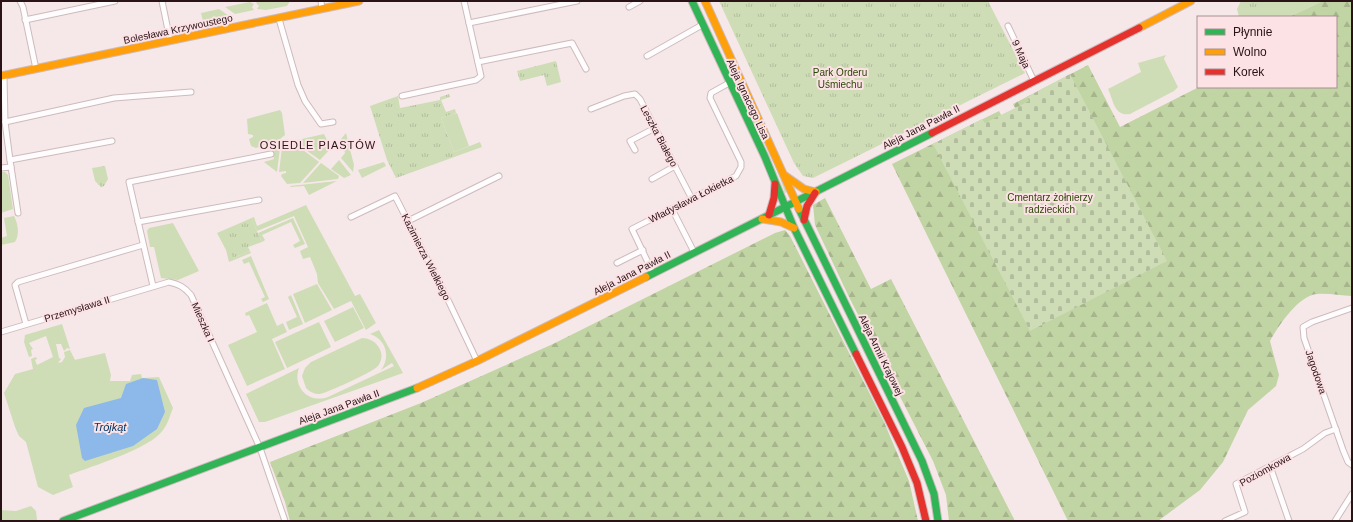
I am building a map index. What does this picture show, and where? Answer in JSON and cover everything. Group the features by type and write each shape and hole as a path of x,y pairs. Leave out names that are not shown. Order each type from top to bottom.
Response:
{"main road":[{"name":"Bolesława Krzywoustego","path":"2,76 359,1"},
{"name":"Aleja Ignacego Lisa","path":"692,1 785,207"},
{"name":"Aleja Ignacego Lisa","path":"705,1 796,202"},
{"name":"Aleja Jana Pawła II","path":"68,520 415,389 477,362 816,192 1191,1"},
{"path":"784,175 804,189 816,192 807,206 804,220"},
{"path":"769,215 774,198 775,182"},
{"name":"Aleja Armii Krajowej","path":"796,202 922,461 934,494 938,521"},
{"path":"785,207 910,464 921,494 926,521"},
{"path":"761,219 781,222 794,228"}],"street":[{"path":"20,1 36,69"},
{"path":"25,20 115,1"},
{"path":"162,1 170,40"},
{"path":"321,1 322,9"},
{"path":"402,96 476,80 481,76 464,1"},
{"path":"469,23 577,1"},
{"path":"630,7 640,1"},
{"path":"279,19 298,85 305,101 321,124 333,122"},
{"path":"646,56 702,25"},
{"name":"9 Maja","path":"1008,26 1034,81"},
{"path":"478,62 572,43 586,69"},
{"path":"2,76 10,160 18,213"},
{"name":"Władysława Łokietka","path":"653,273 632,229 736,176 741,167 741,162 710,98 711,93 729,83"},
{"path":"6,122 114,98 191,92"},
{"name":"Leszka Białego","path":"591,109 624,96 635,94 640,99 692,199"},
{"path":"635,150 630,141 655,128"},
{"path":"10,160 112,140"},
{"path":"153,286 129,182 271,154"},
{"path":"652,179 675,166"},
{"path":"1,168 11,167"},
{"path":"408,221 499,176"},
{"name":"Kazimierza Wielkiego","path":"351,217 395,196 449,302 477,362"},
{"path":"138,222 259,200"},
{"path":"672,209 694,252"},
{"path":"26,324 15,285 18,282 143,245"},
{"path":"617,263 642,250"},
{"name":"Mieszka I","path":"153,286 169,282 178,283 191,295 260,448 285,521"},
{"name":"Przemysława II","path":"1,332 153,286"},
{"name":"Jagodowa","path":"1352,308 1312,322 1303,327 1304,338 1348,462 1352,465"},
{"name":"Poziomkowa","path":"1225,521 1245,512 1236,484 1303,449 1319,437 1336,428"},
{"path":"1270,466 1289,521"},
{"path":"1335,521 1352,494"}],"green space":[{"path":"1253,0 1261,6 1261,12 1258,16 1248,16 1244,9 1247,3"},
{"path":"258,1 290,1 287,6 266,10 257,9 259,6 256,3"},
{"name":"Park Orderu Uśmiechu","path":"719,1 988,1 1025,73 813,178 803,176 794,163"},
{"path":"1241,1 1323,1 1291,16 1239,16 1237,9"},
{"path":"1323,1 1352,1 1352,296 1317,294 1310,296 1296,305 1278,327 1270,341 1279,375 1276,386 1248,410 1223,462 1200,490 1158,521 1068,521 892,164 999,111 1019,149 1034,144 1013,104 1088,65 1120,127 1197,88 1337,88 1337,16 1291,16"},
{"path":"250,2 254,4 252,7 254,10 235,14 225,7"},
{"path":"219,9 229,16 209,24 203,21 201,13"},
{"path":"1166,55 1164,59 1178,87 1174,91 1130,114 1121,113 1117,110 1108,89 1141,72 1138,63"},
{"path":"556,61 561,82 547,86 544,75 520,81 517,71"},
{"path":"731,66 786,186 787,192 785,193 773,160 740,99 727,68"},
{"name":"Cmentarz żołnierzy radzieckich","path":"1070,74 1167,261 1030,331 933,144 982,119 985,123 1029,101 1027,97"},
{"path":"449,94 450,97 441,100 446,112 455,109 456,113 441,118 454,152 480,142 482,147 396,178 387,160 370,106 398,96 400,108 440,100 440,97"},
{"path":"280,110 282,113 285,135 280,139 256,148 251,146 249,139 253,137 253,135 248,134 247,119"},
{"path":"457,113 469,146 454,152 441,118"},
{"path":"346,133 354,165 353,172 341,158 345,153 341,139"},
{"path":"324,134 331,148 320,160 293,141"},
{"path":"283,140 291,141 319,162 300,183 287,184 281,176 282,174 286,173 286,171 279,172"},
{"path":"281,141 277,172 264,162 274,159 271,144"},
{"path":"339,160 351,175 344,178 331,169"},
{"path":"384,162 386,166 362,178 358,170"},
{"path":"321,163 339,176 338,179 303,183"},
{"path":"105,166 108,179 104,186 101,187 95,181 92,168"},
{"path":"1,172 5,172 8,175 13,209 1,213"},
{"path":"337,181 309,195 304,186 290,186"},
{"path":"825,198 871,289 891,279 1015,521 949,521 946,495 933,461 850,299 815,225 813,205"},
{"path":"306,205 355,296 360,294 376,323 366,330 351,301 334,309 318,283 317,274 310,257 303,259 300,251 308,247 294,216 257,231 252,220 233,258 250,251 251,253 229,262 226,250 217,233 254,217 257,226"},
{"path":"14,216 18,229 17,239 15,242 1,245 1,238 7,236 4,218"},
{"path":"293,218 305,244 295,248 293,245 300,241 291,222 262,235 265,240 262,242 258,233"},
{"path":"252,220 262,242 248,247 250,251 233,258 222,233"},
{"path":"173,223 199,271 178,280 161,278 154,247 150,247 147,231 149,228"},
{"path":"785,230 790,236 884,422 909,481 918,521 290,521 285,502 270,462 421,403 553,344 775,233"},
{"path":"251,256 269,299 263,302 261,299 265,297 249,262 244,264 242,260"},
{"path":"317,284 332,310 305,323 293,294"},
{"path":"291,295 303,324 289,330 286,322 297,317 288,297"},
{"path":"267,303 277,326 283,323 287,332 272,339 285,369 247,386 228,345 257,332 249,315 246,316 245,313"},
{"path":"353,307 364,328 335,342 324,321"},
{"path":"319,322 331,347 287,368 275,342"},
{"path":"62,324 70,349 67,348 64,351 61,344 56,344 59,358 61,359 58,363 62,362 65,357 64,352 70,350 75,360 105,353 111,375 110,381 130,381 132,375 141,374 142,378 159,377 173,408 165,428 156,437 134,450 69,475 73,487 53,495 38,487 26,442 19,436 4,393 15,374 33,369 31,359 36,357 37,359 35,360 37,365 53,357 46,336 29,343 33,349 31,350 32,356 29,357 24,342 25,335"},
{"path":"379,330 403,373 265,422 259,422 246,394 299,368 297,375 300,387 309,396 321,399 394,366 392,363 381,370 386,360 385,349 380,340 370,334"},
{"path":"362,338 372,341 379,348 381,357 377,367 324,393 314,393 306,388 302,376 305,368 311,362"},
{"path":"31,506 36,511 37,520 1,521 1,510 16,511"}],"water":[{"name":"Trójkąt","path":"143,378 157,380 165,412 157,429 133,446 85,461 82,458 76,425 84,408 121,398 126,384"}],"traffic: fast":[{"path":"692,1 765,157 794,228 856,354"},
{"path":"646,277 932,133"},
{"path":"799,209 922,461 934,494 938,521"},
{"path":"63,521 417,388"}],"traffic: slow":[{"path":"1,76 359,1"},
{"path":"705,1 799,209"},
{"path":"1139,28 1191,1"},
{"path":"784,175 804,189 816,192"},
{"path":"762,219 781,222 794,228"},
{"path":"417,388 477,361 646,277"}],"traffic: jam":[{"path":"932,133 1139,28"},
{"path":"769,215 774,198 775,184"},
{"path":"804,220 807,206 815,193"},
{"path":"856,354 902,447 917,483 926,521"}],"district":[{"name":"OSIEDLE PIASTÓW","path":"318,145"}]}
